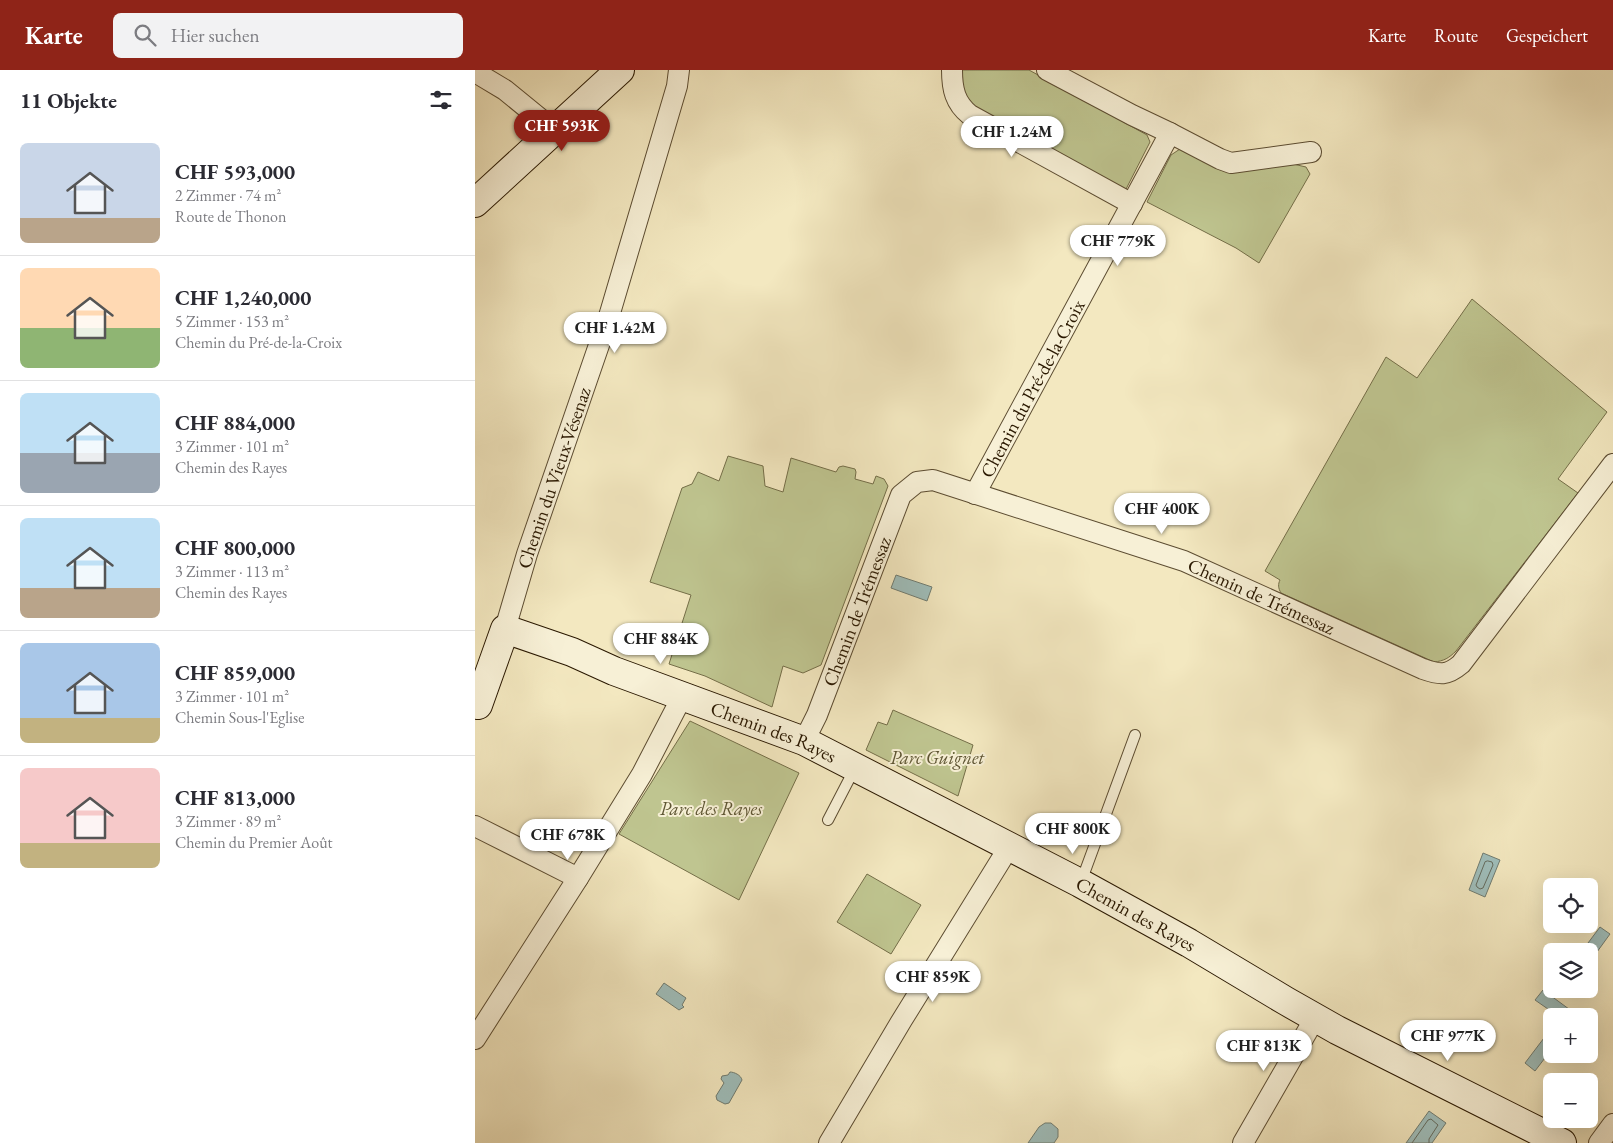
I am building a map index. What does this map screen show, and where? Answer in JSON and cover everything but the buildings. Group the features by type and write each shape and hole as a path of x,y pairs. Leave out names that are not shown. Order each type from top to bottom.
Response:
{"street":[{"path":"475,202 620,70"},
{"name":"Chemin du Vieux-Vésenaz","path":"476,707 505,629 527,554 610,313 677,86 679,70"},
{"path":"953,70 953,89 956,98 969,115 1132,204"},
{"path":"1047,70 1132,115 1231,163 1311,152"},
{"path":"475,72 510,94 554,130"},
{"name":"Chemin du Pré-de-la-Croix","path":"975,494 1170,133"},
{"name":"Chemin de Trémessaz","path":"804,741 817,715 901,495 917,482 933,480 1184,561 1423,669 1442,674 1452,671 1461,664 1613,464"},
{"name":"Chemin des Rayes","path":"505,629 572,652 614,671 804,741 1080,883 1189,943 1315,1018 1562,1143"},
{"path":"475,1038 578,878 642,774 683,695"},
{"path":"475,826 578,878"},
{"path":"829,1143 902,1020 1009,847"},
{"path":"1243,1143 1315,1018"},
{"path":"1599,1143 1613,1124"}],"lane":[{"path":"1080,883 1135,735"},
{"path":"828,820 856,767"}],"green space":[{"path":"960,70 1029,70 1147,135 1150,142 1124,193 966,104"},
{"path":"1180,149 1306,167 1310,174 1259,263 1236,248 1147,202 1171,155"},
{"path":"1472,299 1607,412 1558,479 1578,493 1456,651 1446,659 1434,662 1281,593 1279,589 1280,580 1265,571 1386,357 1417,378"},
{"path":"728,456 763,466 765,486 783,492 791,458 836,472 839,467 843,466 855,469 855,479 873,484 876,476 884,479 888,486 821,665 803,673 783,666 772,707 705,676 669,664 691,595 650,582 682,488 692,484 698,472 719,481"},
{"name":"Parc Guignet","path":"893,710 973,745 958,796 866,750 878,722 887,725"},
{"name":"Parc des Rayes","path":"690,721 799,773 739,900 619,834"},
{"path":"867,874 921,905 891,954 837,922"}],"water":[{"path":"896,575 932,587 927,601 891,588"},
{"path":"1483,853 1500,860 1485,897 1469,890"},
{"path":"1600,927 1610,934 1598,951 1598,943 1588,943 1596,933 1598,933"},
{"path":"664,983 686,998 682,1005 684,1007 679,1010 656,994"},
{"path":"1543,990 1543,998 1554,998 1568,1008 1546,1008 1535,1000"},
{"path":"1543,1039 1543,1060 1535,1071 1525,1063"},
{"path":"730,1072 737,1074 742,1080 729,1103 725,1104 717,1100 716,1096 724,1083 721,1079 722,1076 728,1075"},
{"path":"1429,1111 1446,1123 1432,1143 1406,1143"},
{"path":"1045,1123 1051,1123 1058,1129 1058,1137 1054,1143 1028,1143 1039,1127"}]}
